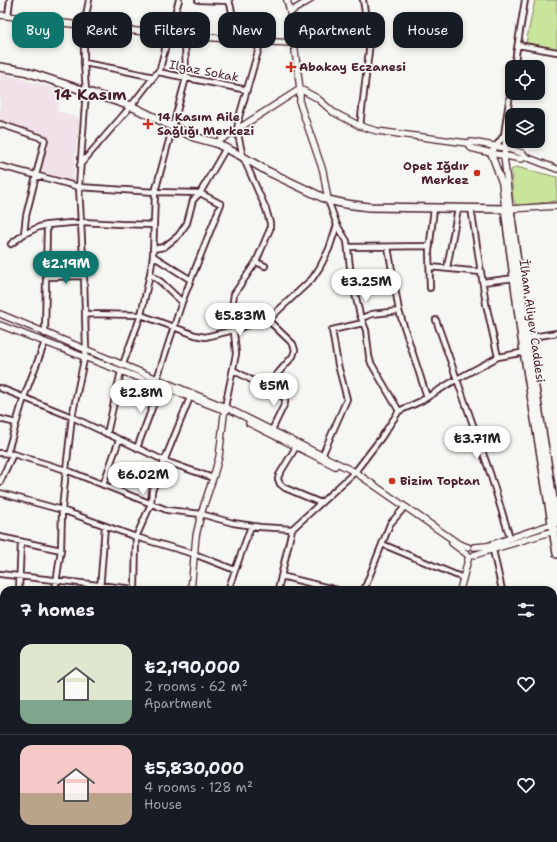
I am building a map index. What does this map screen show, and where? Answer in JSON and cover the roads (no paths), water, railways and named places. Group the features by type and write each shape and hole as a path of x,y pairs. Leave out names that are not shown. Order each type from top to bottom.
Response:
{"main road":[{"path":"0,67 24,71 131,106 194,138 216,143 243,156 267,171 328,200 369,207 508,209"},
{"name":"İlham Aliyev Caddesi","path":"508,209 514,278 525,338"},
{"name":"İlham Aliyev Caddesi","path":"508,209 527,352 555,526"},
{"name":"İlham Aliyev Caddesi","path":"527,352 555,494 557,554"}],"street":[{"path":"8,16 10,0"},
{"path":"87,12 89,0"},
{"path":"175,12 178,0"},
{"path":"198,0 229,0 232,12"},
{"path":"287,0 290,12 310,0"},
{"path":"360,126 370,42 363,0"},
{"path":"515,60 526,0"},
{"path":"0,15 72,24"},
{"path":"518,45 557,52"},
{"path":"56,586 61,550 62,510 72,418 86,350 82,222 79,188 86,91 84,48"},
{"path":"80,165 158,72 165,48"},
{"path":"123,364 141,315 150,274 153,256 155,192 186,78 185,48"},
{"path":"191,586 194,554 201,514 213,478 221,442 224,409 236,354 232,308 234,294 256,262 270,229 270,223 262,197 243,156 237,130 239,117 259,48"},
{"path":"295,48 300,89 300,104 323,171 328,200 337,225 349,247 352,276 366,330 369,356 399,411"},
{"path":"84,63 116,68 154,77"},
{"name":"Ilgaz Sokak","path":"158,72 247,90"},
{"path":"300,89 317,98 333,112 360,126 377,131 467,144 472,142 496,146 522,153 526,157 557,169"},
{"path":"216,143 300,89"},
{"path":"491,153 504,135 509,100"},
{"path":"0,124 45,139 35,175 26,216 24,234"},
{"path":"467,144 471,148 504,156 521,159 526,157"},
{"path":"153,248 164,247 178,236 187,223 193,200 200,193 226,148"},
{"path":"505,148 504,156 508,209"},
{"path":"491,153 502,183 508,209"},
{"path":"0,166 79,188 200,193 221,204 182,302 157,379"},
{"path":"508,209 557,206"},
{"path":"430,288 430,246 434,208"},
{"path":"446,268 458,208"},
{"path":"471,208 486,304 498,358"},
{"path":"11,244 24,234 47,225 82,222 154,225"},
{"path":"45,334 47,225"},
{"path":"85,314 141,315 194,335 205,337 268,320 312,279 329,249 337,225"},
{"path":"349,247 430,246"},
{"path":"388,247 399,311 427,397"},
{"path":"153,256 191,280"},
{"path":"256,262 265,266"},
{"path":"430,267 481,272"},
{"path":"150,274 161,282 182,302"},
{"path":"46,277 84,276"},
{"path":"483,282 514,278"},
{"path":"322,456 347,399 338,365 332,330 363,320 372,314 399,311"},
{"path":"0,314 45,334 123,364 191,396"},
{"path":"266,387 293,356 295,350 293,344 268,320"},
{"path":"436,320 490,473 510,538"},
{"path":"0,326 224,409 272,430 353,473 459,544 476,551 470,555 461,586"},
{"path":"525,338 557,333"},
{"path":"7,454 24,397 46,342"},
{"path":"279,586 292,530 353,473 381,438 399,411 498,358 527,352"},
{"path":"233,370 285,398 286,400 272,430"},
{"path":"107,434 122,371"},
{"path":"137,448 160,386"},
{"path":"0,388 72,418 165,461 213,478"},
{"path":"135,586 136,537 150,504 152,491 191,396"},
{"path":"224,409 296,447 353,473 402,509 470,555 493,550 555,526"},
{"path":"0,418 16,423"},
{"path":"103,485 119,440"},
{"path":"296,447 279,475 278,479 280,484 285,488 321,503"},
{"path":"0,453 12,454 66,470 168,510 201,514 222,521 251,526 292,530"},
{"path":"0,482 12,454"},
{"path":"0,492 62,510 136,537 194,554 235,570"},
{"path":"366,586 390,524 402,509"},
{"path":"100,586 105,526"},
{"path":"229,586 251,526"},
{"path":"470,555 466,550 487,546 555,526"},
{"path":"0,537 61,550"},
{"path":"19,586 21,542"},
{"path":"382,544 463,578"},
{"path":"493,550 501,586"},
{"path":"0,574 85,586"},
{"path":"281,576 322,586"},
{"path":"0,680 0,688"}],"place":[{"name":"Abakay Eczanesi","path":"291,67"},
{"name":"14 Kasım Aile Sağlığı Merkezi","path":"148,124"},
{"name":"Opet Iğdır Merkez","path":"477,173"},
{"name":"Bizim Toptan","path":"392,481"}],"district":[{"name":"14 Kasım","path":"90,94"}]}
